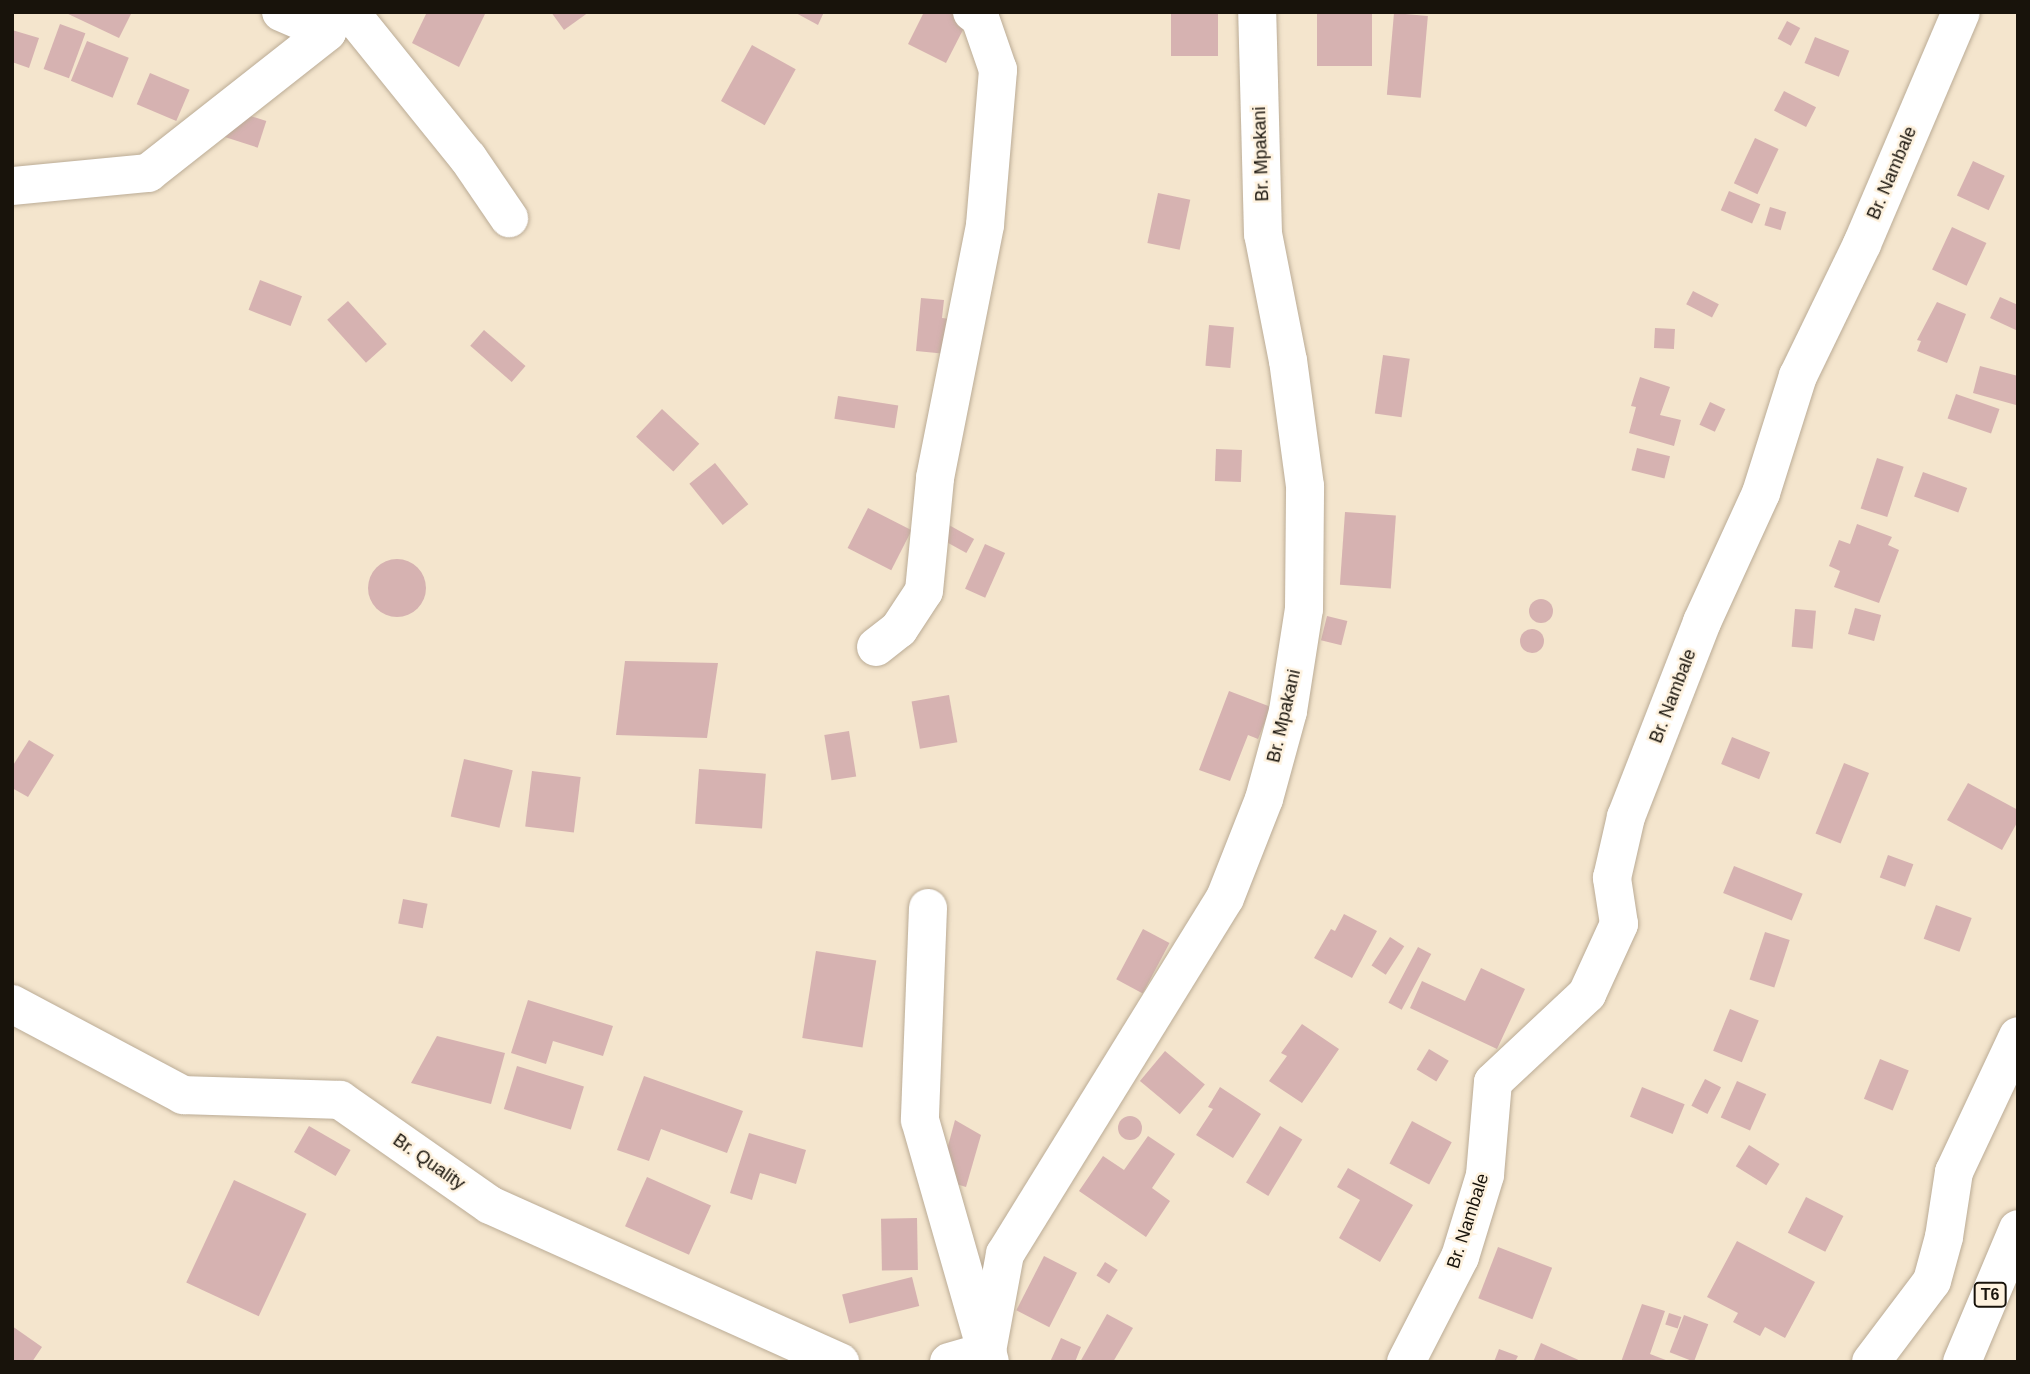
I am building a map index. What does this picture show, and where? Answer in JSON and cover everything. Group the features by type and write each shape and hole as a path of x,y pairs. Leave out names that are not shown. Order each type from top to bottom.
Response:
{"main road":[{"path":"281,12 338,19 468,159 509,218"},
{"path":"876,647 899,629 924,590 935,478 985,225 998,70 980,18 972,12"},
{"name":"Br. Mpakani","path":"988,1356 1005,1254 1225,898 1264,799 1288,710 1304,609 1304,486 1288,361 1263,234 1257,12"},
{"name":"Br. Nambale","path":"1406,1362 1460,1257 1471,1222 1485,1175 1493,1082 1587,994 1619,924 1612,878 1626,817 1702,622 1761,494 1798,376 1862,244 1961,12"},
{"path":"12,187 148,173 338,19"},
{"path":"928,908 920,1120 988,1356 949,1362"},
{"name":"Br. Quality","path":"12,1004 183,1095 340,1100 490,1205 840,1362"},
{"path":"1871,1362 1932,1282 1944,1237 1954,1172 2018,1036"},
{"name":"T6","path":"1962,1362 2018,1229"}],"building":[{"path":"64,12 132,12 119,38"},
{"path":"427,12 486,12 459,67 412,43"},
{"path":"551,12 589,12 564,30"},
{"path":"794,12 824,12 818,25"},
{"path":"924,12 948,12 967,22 946,63 908,44"},
{"path":"1171,12 1218,12 1218,56 1171,56"},
{"path":"1317,12 1372,12 1372,66 1317,66"},
{"path":"1394,13 1428,16 1421,98 1387,95"},
{"path":"1787,21 1800,28 1791,46 1778,39"},
{"path":"60,24 85,33 69,78 44,69"},
{"path":"12,30 39,38 29,68 12,62"},
{"path":"1815,37 1849,51 1839,77 1805,63"},
{"path":"87,41 129,58 113,98 71,81"},
{"path":"752,45 796,69 765,125 721,101"},
{"path":"150,73 190,90 176,121 137,104"},
{"path":"1784,91 1816,107 1806,127 1774,111"},
{"path":"214,104 266,121 258,148 205,131"},
{"path":"1755,138 1779,149 1757,194 1734,183"},
{"path":"1973,161 2005,176 1989,210 1957,195"},
{"path":"1729,191 1760,204 1752,224 1721,210"},
{"path":"1158,193 1190,200 1180,250 1147,243"},
{"path":"1770,207 1786,212 1781,230 1764,225"},
{"path":"1952,227 1986,243 1967,286 1932,270"},
{"path":"260,280 302,296 291,326 249,310"},
{"path":"1693,291 1719,304 1712,318 1686,304"},
{"path":"2000,297 2018,305 2018,331 1990,318"},
{"path":"921,298 944,300 942,318 951,319 947,354 916,351"},
{"path":"348,301 387,344 366,363 327,320"},
{"path":"1937,302 1966,314 1947,363 1917,351 1921,341 1917,340"},
{"path":"1209,325 1234,327 1230,368 1205,366"},
{"path":"1655,328 1675,329 1674,349 1654,348"},
{"path":"484,330 526,366 512,382 470,346"},
{"path":"1383,355 1410,359 1402,417 1375,413"},
{"path":"1980,366 2018,376 2016,405 1973,393"},
{"path":"1640,377 1670,387 1660,415 1681,420 1674,446 1629,433 1636,407 1631,406"},
{"path":"1956,394 1999,409 1991,434 1948,419"},
{"path":"838,396 898,406 895,428 834,419"},
{"path":"1710,402 1725,409 1715,432 1699,425"},
{"path":"662,409 699,444 673,472 636,437"},
{"path":"1637,448 1670,456 1664,479 1631,470"},
{"path":"1216,449 1242,450 1241,482 1215,481"},
{"path":"1877,458 1904,467 1887,517 1861,508"},
{"path":"715,463 748,504 723,525 689,484"},
{"path":"1923,472 1967,488 1958,513 1914,496"},
{"path":"868,508 912,530 891,570 848,548"},
{"path":"1345,512 1396,516 1391,588 1340,585"},
{"path":"947,524 974,539 966,553 939,538"},
{"path":"1857,524 1892,537 1888,545 1899,550 1879,603 1834,587 1840,571 1829,566 1839,540 1850,544"},
{"path":"985,544 1005,553 985,598 965,589"},
{"path":"391,559 403,559 418,567 426,582 426,594 418,609 403,617 391,617 376,609 368,594 368,582 376,567"},
{"path":"1541,599 1550,602 1553,611 1550,620 1541,623 1532,620 1529,611 1532,602"},
{"path":"1855,608 1881,615 1874,641 1848,634"},
{"path":"1795,609 1816,611 1813,649 1792,647"},
{"path":"1327,616 1347,621 1341,645 1321,640"},
{"path":"1532,629 1540,633 1544,641 1540,649 1532,653 1524,649 1520,641 1524,633"},
{"path":"625,661 718,663 707,738 616,735"},
{"path":"1229,691 1271,707 1258,739 1248,735 1230,781 1199,770"},
{"path":"949,695 957,742 920,749 912,702"},
{"path":"849,731 856,776 832,780 824,735"},
{"path":"1732,737 1770,752 1759,779 1721,764"},
{"path":"29,740 54,755 28,797 12,788 12,767"},
{"path":"464,759 513,770 499,828 451,816"},
{"path":"1844,763 1869,773 1841,844 1816,833"},
{"path":"699,769 766,774 762,829 695,824"},
{"path":"532,771 581,777 574,833 525,827"},
{"path":"1968,783 2018,810 2018,821 2002,850 1947,820"},
{"path":"1888,855 1913,864 1905,887 1880,878"},
{"path":"1734,866 1803,894 1792,921 1723,893"},
{"path":"403,899 428,904 423,928 398,924"},
{"path":"1936,905 1972,918 1959,952 1924,939"},
{"path":"1344,914 1377,931 1352,978 1314,958 1331,929 1335,931"},
{"path":"1143,929 1169,943 1143,993 1116,979"},
{"path":"1765,932 1790,940 1774,988 1750,980"},
{"path":"1390,937 1404,946 1386,975 1371,966"},
{"path":"1418,947 1431,954 1402,1010 1388,1003"},
{"path":"816,951 876,961 862,1047 802,1038"},
{"path":"1481,968 1525,989 1497,1049 1410,1008 1422,981 1465,1001"},
{"path":"528,1000 613,1026 603,1056 553,1041 546,1064 511,1053"},
{"path":"1730,1009 1759,1021 1742,1062 1713,1051"},
{"path":"1302,1024 1339,1049 1302,1103 1269,1081 1287,1056 1281,1053"},
{"path":"437,1036 505,1053 491,1104 411,1083"},
{"path":"1429,1049 1449,1061 1436,1081 1417,1070"},
{"path":"1165,1051 1205,1084 1180,1114 1140,1081"},
{"path":"1880,1059 1909,1071 1893,1110 1864,1099"},
{"path":"517,1066 584,1086 571,1129 504,1109"},
{"path":"644,1076 743,1111 727,1153 661,1129 649,1161 617,1150"},
{"path":"1705,1079 1721,1087 1707,1114 1691,1106"},
{"path":"1737,1081 1766,1094 1750,1131 1721,1118"},
{"path":"1220,1087 1261,1114 1233,1158 1196,1135 1213,1109 1208,1107"},
{"path":"1642,1087 1685,1104 1673,1134 1630,1117"},
{"path":"1130,1116 1139,1119 1142,1128 1139,1137 1130,1140 1121,1137 1118,1128 1121,1119"},
{"path":"955,1120 981,1135 966,1187 939,1179"},
{"path":"1412,1121 1452,1142 1429,1185 1389,1163"},
{"path":"309,1126 351,1150 336,1176 294,1152"},
{"path":"1280,1126 1302,1139 1268,1196 1246,1183"},
{"path":"749,1133 806,1150 796,1184 760,1173 752,1200 730,1193"},
{"path":"1148,1136 1175,1154 1152,1188 1170,1201 1146,1237 1079,1191 1103,1156 1124,1170"},
{"path":"1749,1145 1780,1164 1766,1185 1736,1166"},
{"path":"1348,1168 1413,1205 1380,1262 1339,1238 1360,1200 1337,1187"},
{"path":"647,1177 711,1205 689,1255 625,1226"},
{"path":"234,1180 307,1214 259,1316 186,1282"},
{"path":"1806,1197 1843,1216 1825,1252 1788,1233"},
{"path":"917,1218 918,1270 882,1271 881,1219"},
{"path":"1737,1241 1815,1282 1785,1338 1765,1327 1760,1336 1733,1322 1738,1313 1707,1297"},
{"path":"1498,1247 1552,1268 1532,1319 1478,1298"},
{"path":"1044,1256 1077,1273 1049,1327 1016,1310"},
{"path":"1105,1262 1118,1270 1109,1284 1097,1276"},
{"path":"912,1277 919,1306 849,1324 842,1294"},
{"path":"1642,1304 1665,1311 1650,1354 1671,1362 1621,1362"},
{"path":"1669,1313 1681,1317 1678,1328 1665,1324"},
{"path":"1107,1314 1133,1328 1113,1362 1080,1362"},
{"path":"1684,1315 1708,1324 1694,1362 1670,1352"},
{"path":"12,1326 42,1347 32,1362 12,1362"},
{"path":"1061,1338 1081,1347 1075,1362 1050,1362"},
{"path":"1541,1343 1583,1362 1533,1362"},
{"path":"1499,1349 1518,1356 1515,1362 1494,1362"}]}
